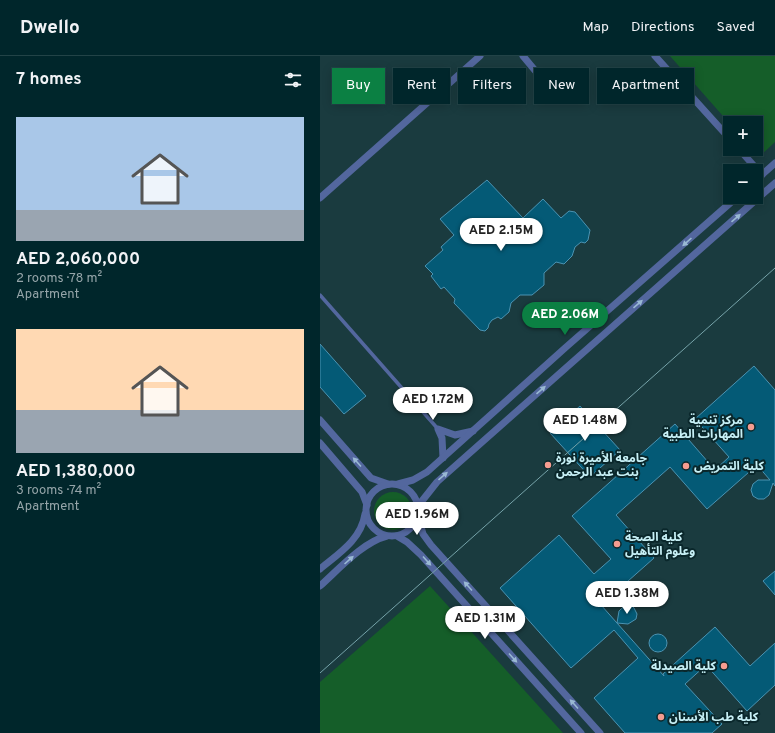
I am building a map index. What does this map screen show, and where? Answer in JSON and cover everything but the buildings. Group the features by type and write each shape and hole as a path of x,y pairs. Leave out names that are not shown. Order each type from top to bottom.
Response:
{"street":[{"path":"320,198 480,56"},
{"path":"523,56 534,69"},
{"path":"655,56 723,131"},
{"path":"763,174 775,163"},
{"path":"418,506 436,482 775,183"},
{"path":"320,420 372,478 388,484 398,484 413,480 427,472 474,431 565,348 729,204"},
{"path":"438,429 455,435 474,431"},
{"path":"438,429 442,438 443,458"},
{"path":"320,443 362,492 368,519 372,527 379,533 387,536"},
{"path":"320,569 354,541 364,525 369,497 374,491 388,484"},
{"path":"398,484 412,492 416,499 418,516 423,534 431,545 600,733"},
{"path":"320,586 365,546 377,539 387,536 397,536 410,530 415,524 418,516"},
{"path":"397,536 408,542 421,555 581,733"}],"lane":[{"path":"320,295 438,429"}],"shaded area":[{"name":"جامعة الأميرة نورة بنت عبد الرحمن","path":"320,56 775,56 775,733 320,733"}],"green space":[{"path":"670,56 775,56 775,142 763,153 763,116 723,116 694,83 694,68 681,68"},
{"path":"393,492 403,495 409,501 412,511 409,521 403,527 393,530 383,527 377,521 374,511 377,501 383,495"},
{"path":"430,586 563,733 320,733 320,682"}],"tram line":[{"path":"320,673 775,268"}],"place":[{"name":"مركز تنمية المهارات الطبية","path":"751,427"},
{"name":"جامعة الأميرة نورة بنت عبد الرحمن","path":"548,465"},
{"name":"كلية التمريض","path":"686,466"},
{"name":"كلية الصحة وعلوم التأهيل","path":"617,544"},
{"name":"كلية الصيدلة","path":"724,666"},
{"name":"كلية طب الأسنان","path":"661,717"}]}
